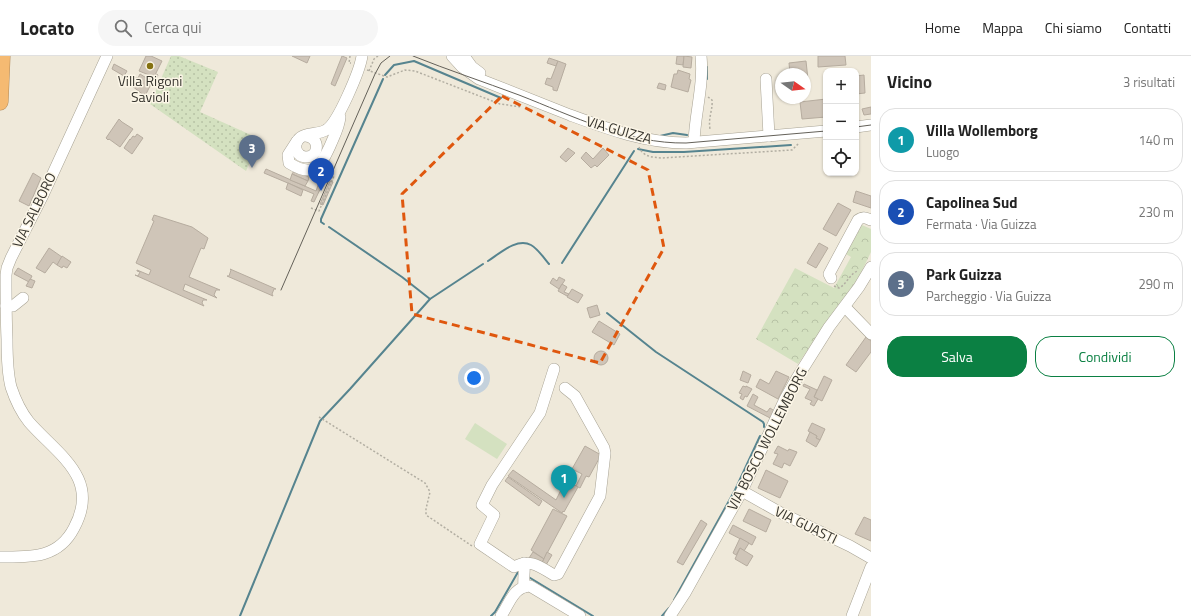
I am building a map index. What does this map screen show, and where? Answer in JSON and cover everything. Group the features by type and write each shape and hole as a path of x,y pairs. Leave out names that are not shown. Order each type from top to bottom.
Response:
{"highway":[{"path":"0,102 2,56"}],"street":[{"name":"VIA SALBORO","path":"0,558 41,555 53,551 64,542 72,532 78,521 82,507 80,482 75,471 67,460 22,412 11,386 8,372 6,306 7,268 37,208 107,56"},
{"path":"342,108 329,128 302,139 288,155 290,162 305,170 313,169 323,161 337,130 342,108 362,56"},
{"name":"VIA GUIZZA","path":"452,56 462,67 479,79 606,128 633,137 656,142 676,143 694,140 823,131"},
{"name":"VIA GUIZZA","path":"464,56 477,71 492,81 608,125 654,137 694,140"},
{"path":"694,140 702,76 701,56"},
{"path":"766,79 769,134"},
{"path":"859,123 871,121"},
{"path":"859,127 871,125"},
{"name":"VIA GUIZZA","path":"769,134 823,126"},
{"path":"316,151 315,141 309,136 296,144 297,151 301,156 311,156 316,151 337,130"},
{"path":"832,282 829,274 858,220 866,218 871,220"},
{"name":"VIA BOSCO WOLLEMBORG","path":"670,616 685,593 742,491 784,399 819,341 845,307 869,271"},
{"path":"6,306 13,306 23,298"},
{"path":"845,307 871,334"},
{"path":"554,369 540,413 492,485 482,505 494,515 480,544 524,575 530,586 580,616"},
{"path":"500,616 532,563 554,575 558,574 600,496 605,453 604,448 574,396 565,388"},
{"name":"VIA GUASTI","path":"742,491 781,513 850,546 871,558"},
{"path":"852,616 871,568"}],"path":[{"path":"350,56 350,63"},
{"path":"369,71 374,59 378,56"},
{"path":"378,75 387,77 405,70 415,71 500,104 524,107"},
{"path":"708,97 712,100 709,122 710,129"},
{"path":"639,147 645,155 661,158 680,158 792,150 801,140"},
{"path":"311,208 319,211 334,176 327,173"},
{"path":"832,282 839,288 854,272 869,271"},
{"path":"319,417 425,483 430,492 426,509 426,515 430,518"}],"highlighted area":[{"path":"502,96 648,170 664,248 600,363 412,314 402,194"}],"green space":[{"path":"171,56 179,56 218,72 200,112 260,139 246,171 150,104"},
{"path":"862,225 871,229 871,252 859,277 798,364 756,339 795,268 834,288 851,257 846,254"},
{"path":"475,423 507,444 497,459 465,439"}],"building":[{"name":"Villa Rigoni Savioli","path":"146,56 151,56 162,61 154,77 139,71"},
{"path":"292,56 310,56 307,63"},
{"path":"342,56 347,58 335,86 331,84"},
{"path":"677,56 684,56 683,65 676,64"},
{"path":"684,56 692,57 691,68 683,67"},
{"path":"818,56 845,56 846,65 818,67"},
{"path":"549,58 558,61 556,66 547,63"},
{"path":"558,61 566,64 557,91 553,90 553,87 545,84 547,78 551,79"},
{"path":"806,61 807,68 789,68 789,63"},
{"path":"114,64 127,71 124,76 112,69"},
{"path":"678,70 690,74 689,79 691,80 688,92 671,87 674,74 677,74"},
{"path":"140,74 148,79 150,75 154,77 156,74 158,75 156,79 154,78 145,96 132,86"},
{"path":"864,75 865,93 859,94 859,76"},
{"path":"133,76 136,78 132,86 128,84"},
{"path":"659,83 666,85 665,90 657,88"},
{"path":"823,99 823,117 802,119 800,104 811,104 811,101"},
{"path":"871,107 871,114 864,115 862,109"},
{"path":"119,119 133,129 120,147 106,138"},
{"path":"137,134 143,138 132,154 124,148 130,139 133,136 135,137"},
{"path":"568,148 575,153 566,162 560,157"},
{"path":"603,148 609,155 597,167 595,165 591,168 581,158 586,152 593,159"},
{"path":"266,169 316,191 321,177 325,179 314,202 311,201 314,194 264,173"},
{"path":"294,171 309,177 308,181 292,174"},
{"path":"33,173 41,178 29,206 19,201"},
{"path":"292,174 308,181 305,186 290,180"},
{"path":"330,181 333,182 323,205 320,204"},
{"path":"288,183 303,190 301,196 286,189"},
{"path":"856,191 871,196 871,208 853,202"},
{"path":"838,203 851,210 836,236 823,229"},
{"path":"154,215 192,227 208,238 204,249 201,248 189,277 220,290 216,290 214,295 217,298 185,284 183,290 207,300 203,300 202,303 204,306 135,275 138,276 140,272 137,270 149,275 151,270 136,263 154,221 152,220"},
{"path":"819,243 828,248 816,268 807,263"},
{"path":"49,248 62,257 57,265 53,262 45,273 36,268"},
{"path":"62,256 71,262 67,268 63,266 62,268 57,265"},
{"path":"18,268 32,276 29,282 14,274"},
{"path":"230,269 276,289 274,289 272,294 273,296 227,276 229,276"},
{"path":"559,277 565,280 559,289 550,283 553,278 557,281"},
{"path":"30,279 35,281 32,288 26,286"},
{"path":"562,284 567,287 564,292 569,294 567,296 558,291"},
{"path":"572,289 583,295 578,303 567,297"},
{"path":"597,305 600,315 590,318 587,308"},
{"path":"599,321 620,334 614,345 592,332"},
{"path":"866,337 871,341 871,352 856,372 846,365"},
{"path":"601,351 606,353 608,358 606,363 601,365 596,363 594,358 596,353"},
{"path":"743,371 751,375 748,383 740,380"},
{"path":"776,371 789,377 778,399 756,387 760,379 769,384"},
{"path":"824,376 832,380 822,401 814,397"},
{"path":"804,384 817,390 814,397 818,399 814,406 810,404 812,401 805,398 810,389 803,386"},
{"path":"743,386 752,389 743,400 740,398 742,394 739,393"},
{"path":"753,394 758,397 754,405 767,412 770,408 776,412 772,419 747,406"},
{"path":"812,423 825,429 820,440 816,438 817,436 808,431"},
{"path":"810,432 817,436 816,438 820,440 816,447 806,441"},
{"path":"585,446 601,455 589,477 586,476 580,488 576,486 582,474 572,469"},
{"path":"778,446 788,451 789,449 797,452 790,466 784,463 782,468 773,464 778,454 774,453"},
{"path":"513,470 556,500 566,480 578,487 562,513 508,476"},
{"path":"766,470 788,481 780,498 758,488"},
{"path":"508,477 542,501 539,506 505,481"},
{"path":"553,509 567,516 544,559 531,550"},
{"path":"749,509 771,520 766,532 743,521"},
{"path":"864,517 871,520 871,541 855,534"},
{"path":"701,520 707,524 683,565 677,562"},
{"path":"733,525 756,537 752,545 729,533"},
{"path":"740,538 749,543 744,551 740,548 736,555 733,553"},
{"path":"740,548 753,556 747,566 735,559"},
{"path":"533,552 544,559 541,565 529,558"},
{"path":"547,552 552,555 546,565 542,563"}],"waterway":[{"path":"385,75 394,65 414,61 501,98"},
{"path":"707,67 707,79"},
{"path":"324,224 321,222 321,219 383,79"},
{"path":"660,136 673,133 687,135"},
{"path":"638,149 653,152 684,152 791,145"},
{"path":"562,263 634,151"},
{"path":"329,227 402,277 430,299"},
{"path":"488,261 508,247 520,243 526,243 536,249 549,264"},
{"path":"240,616 320,421 430,299 483,264"},
{"path":"607,313 656,352 763,422 764,427"},
{"path":"674,600 735,490 760,436"},
{"path":"491,616 495,612 518,572"},
{"path":"527,576 593,616"},
{"path":"662,616 669,608"}],"tram line":[{"path":"281,290 375,74 381,63 390,56"},
{"path":"413,56 519,95 580,120 622,134 643,139 686,143 823,131"},
{"path":"859,127 871,125"}],"place":[{"name":"Villa Rigoni Savioli","path":"150,66"},
{"name":"Park Guizza","path":"252,168"},
{"name":"Capolinea Sud","path":"321,191"},
{"name":"Villa Wollemborg","path":"564,498"}]}
